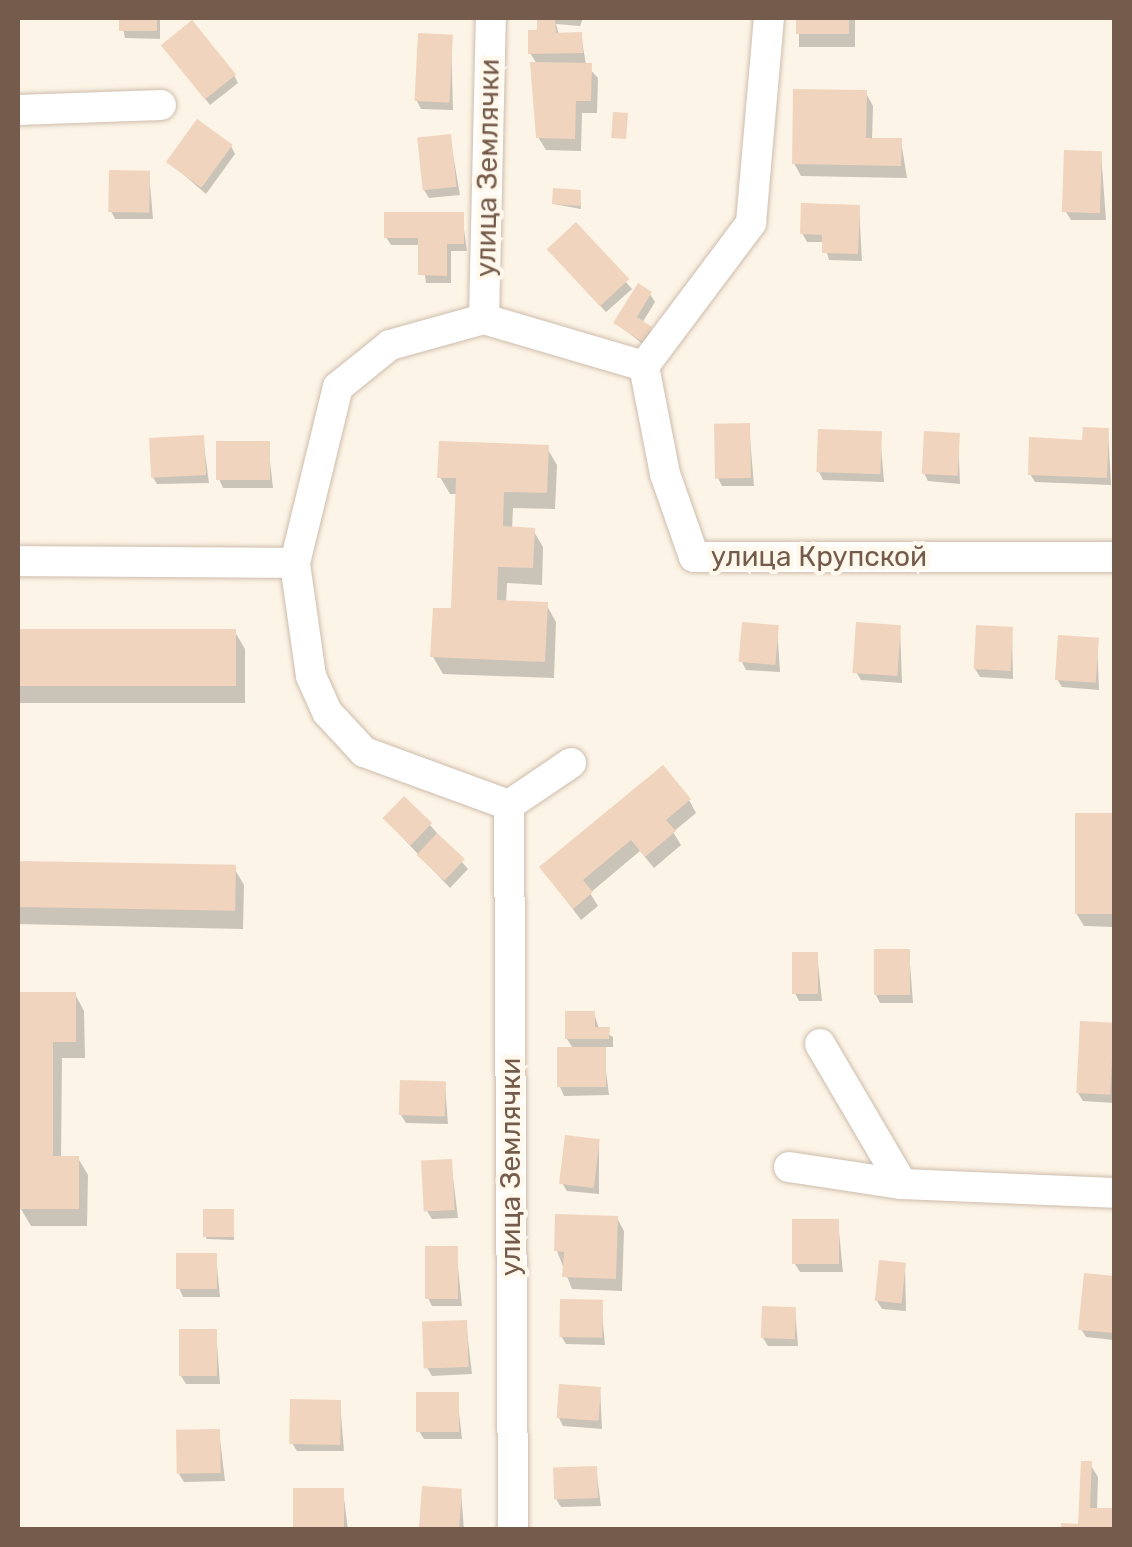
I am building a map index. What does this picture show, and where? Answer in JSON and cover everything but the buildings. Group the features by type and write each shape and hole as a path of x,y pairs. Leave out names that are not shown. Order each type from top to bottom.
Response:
{"street":[{"name":"улица Землячки","path":"484,320 492,18"},
{"path":"571,763 509,805 364,752 327,712 312,676 295,563 338,387 390,345 484,320 644,366 751,223 769,18"},
{"path":"18,110 161,105"},
{"name":"улица Крупской","path":"644,366 665,474 694,557 1114,558"},
{"path":"18,561 295,563"},
{"name":"улица Землячки","path":"509,805 513,1530"},
{"path":"820,1044 902,1184"},
{"path":"788,1167 902,1184 1114,1193"}]}
